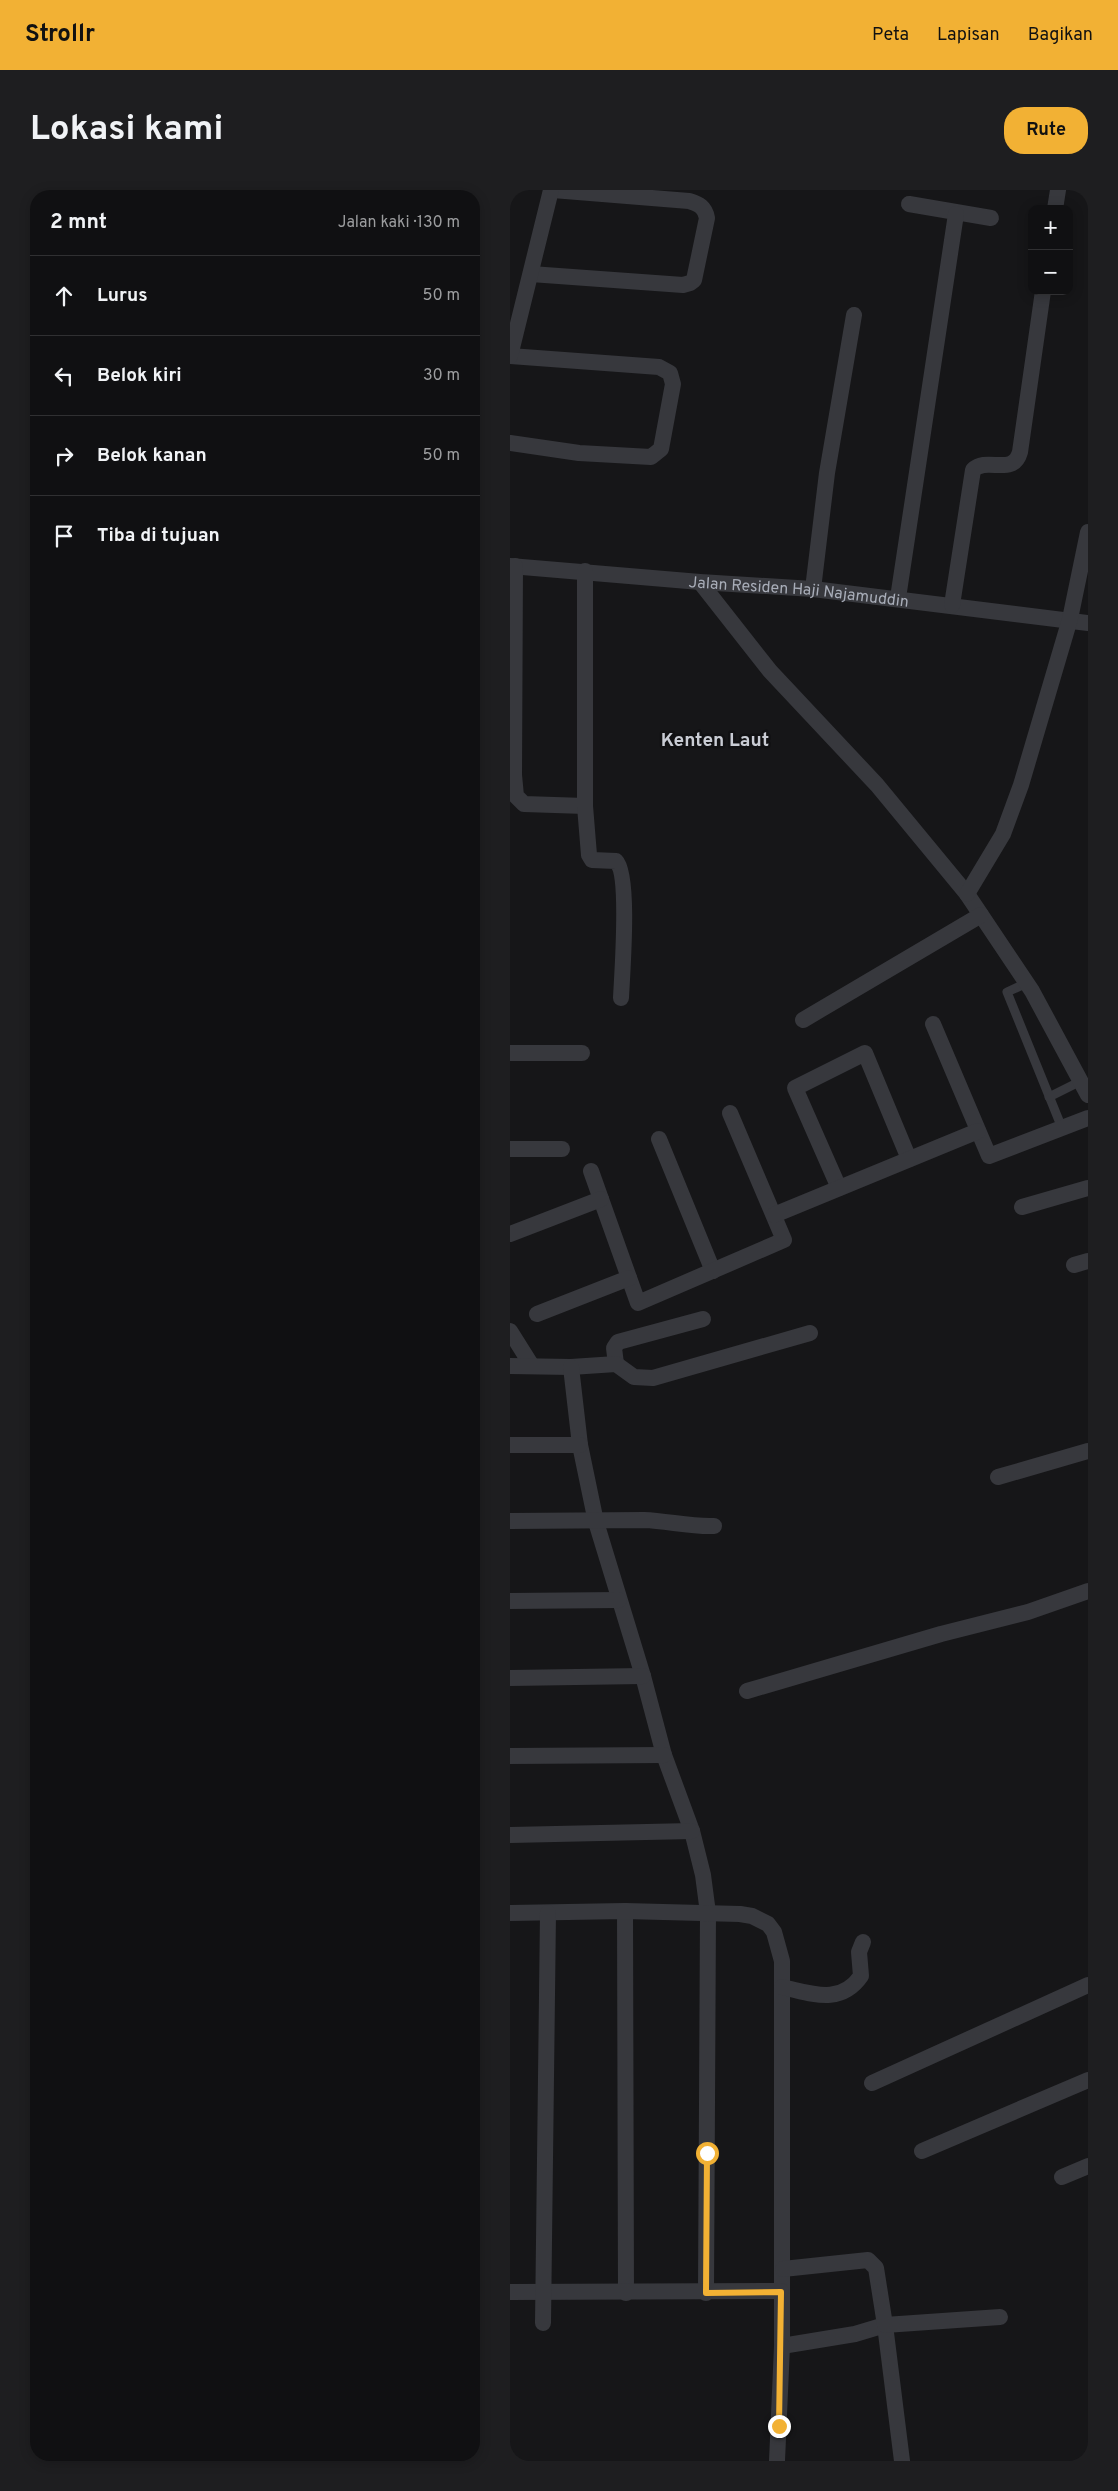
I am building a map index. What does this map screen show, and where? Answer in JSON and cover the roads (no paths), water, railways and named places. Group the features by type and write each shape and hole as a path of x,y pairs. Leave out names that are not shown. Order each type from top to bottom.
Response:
{"street":[{"path":"510,443 579,453 651,457 661,449 673,384 670,374 659,367 510,356 552,190 696,203 706,211 707,218 694,280 690,283 683,285 531,274"},
{"path":"1056,205 1058,190"},
{"path":"909,204 956,214 991,218"},
{"path":"898,598 956,214"},
{"path":"952,605 974,470 981,465 1010,465 1018,458 1022,444 1042,295"},
{"path":"813,589 827,473 854,315"},
{"path":"967,894 1003,834 1023,776 1070,619 1088,532"},
{"path":"513,566 514,775 516,796 524,804 585,806"},
{"name":"Jalan Residen Haji Najamuddin","path":"513,566 700,582 813,589 1070,619 1088,623"},
{"path":"585,571 585,806 590,858 594,860 616,861 621,870 624,903 621,998"},
{"path":"700,582 770,671 877,785 967,894 1026,983 1085,1088"},
{"path":"803,1020 981,915"},
{"path":"933,1024 989,1156 1088,1118"},
{"path":"510,1053 582,1054"},
{"path":"839,1188 795,1088 864,1053 909,1159"},
{"path":"591,1171 638,1303 784,1240 730,1113"},
{"path":"774,1215 978,1131"},
{"path":"659,1139 712,1271"},
{"path":"510,1149 562,1149"},
{"path":"1022,1207 1088,1188"},
{"path":"510,1234 601,1199"},
{"path":"537,1314 629,1278"},
{"path":"616,1364 614,1348 618,1342 704,1319"},
{"path":"510,1331 532,1366"},
{"path":"510,1366 571,1367 616,1364 634,1376 653,1378 810,1333"},
{"path":"571,1367 580,1445 596,1522 643,1676 664,1755 692,1831 703,1875 708,1914 706,2293"},
{"path":"510,1444 580,1445"},
{"path":"998,1477 1088,1451"},
{"path":"510,1521 666,1521 696,1526 714,1526"},
{"path":"747,1691 941,1634 1028,1612 1088,1591"},
{"path":"510,1601 619,1600"},
{"path":"510,1678 643,1676"},
{"path":"510,1756 664,1755"},
{"path":"510,1835 692,1831"},
{"path":"625,1911 626,2293"},
{"path":"510,1913 625,1911 740,1914 752,1916 768,1924 774,1932 782,1961 783,2269 777,2461"},
{"path":"543,2323 545,2291 548,1913"},
{"path":"782,1987 815,1996 846,1991 861,1976 859,1952 863,1942"},
{"path":"872,2083 1088,1985"},
{"path":"922,2151 1088,2080"},
{"path":"1062,2177 1088,2166"},
{"path":"783,2269 863,2259 871,2262 876,2268 902,2461"},
{"path":"510,2292 781,2292"},
{"path":"782,2346 855,2334 885,2325 1000,2317"}],"lane":[{"path":"1026,983 1007,992 1062,1128"},
{"path":"1049,1096 1085,1088"}],"district":[{"name":"Kenten Laut","path":"715,739"}]}
